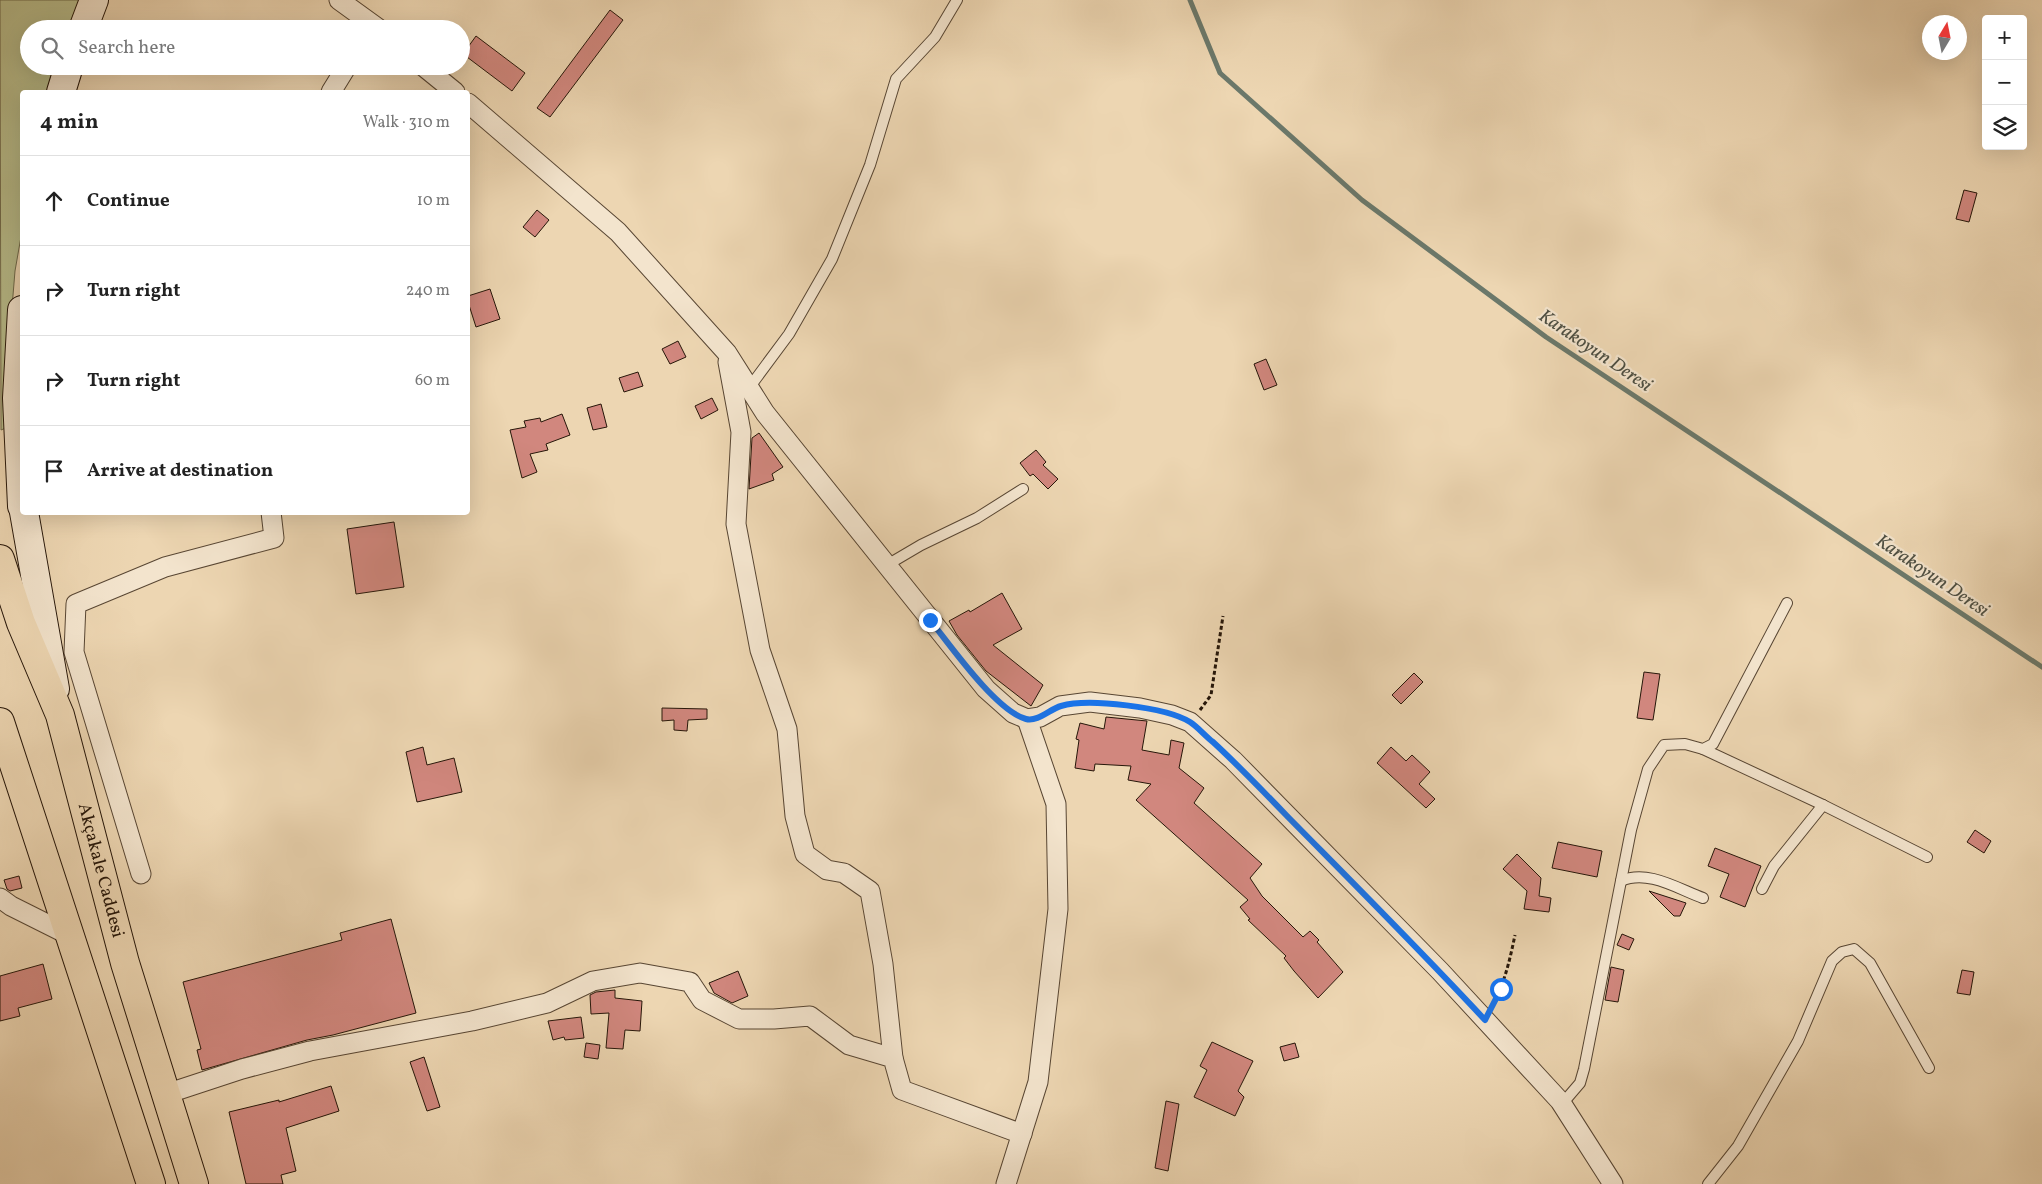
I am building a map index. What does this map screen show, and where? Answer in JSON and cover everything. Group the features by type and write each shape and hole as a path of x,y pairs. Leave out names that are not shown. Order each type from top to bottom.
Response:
{"main road":[{"path":"86,20 94,0"},
{"path":"62,90 66,75"},
{"path":"20,345 17,398 20,463"},
{"path":"25,515 60,715"},
{"name":"Akçakale Caddesi","path":"0,559 21,623 60,715 124,963 194,1184"},
{"path":"0,722 151,1184"}],"street":[{"path":"340,0 364,20"},
{"path":"332,90 341,75"},
{"path":"434,75 452,90"},
{"path":"470,105 618,232 727,354 765,413 986,689 1013,713 1027,719 1040,717 1060,706 1090,702 1172,714 1190,722 1233,760 1440,971 1562,1104 1613,1184"},
{"path":"727,354 741,432 736,524 760,650 787,729 795,816 805,854 827,870 844,873 870,890 883,964 893,1058 902,1090 1022,1134"},
{"path":"141,874 74,652 76,604 165,567 274,538 271,515"},
{"path":"1006,1184 1038,1082 1058,909 1056,804 1027,719"},
{"path":"0,898 11,906 69,935"},
{"path":"166,1094 242,1068 310,1051 472,1021 547,1003 593,981 640,973 690,982 702,1000 740,1019 810,1016 849,1045 893,1058"}],"lane":[{"path":"749,388 789,334 832,260 870,166 896,79 935,37 957,0"},
{"path":"887,566 921,545 976,518 1023,489"},
{"path":"1703,749 1713,744 1787,603"},
{"path":"1562,1104 1580,1083 1584,1069 1631,830 1648,769 1664,745 1685,744 1703,749 1823,805 1927,857"},
{"path":"1762,889 1774,866 1823,805"},
{"path":"1621,881 1627,878 1644,877 1664,882 1703,898"},
{"path":"1708,1184 1738,1146 1798,1041 1832,961 1842,952 1854,949 1870,963 1929,1068"}],"path":[{"path":"1190,722 1211,695 1223,616"},
{"path":"1485,1020 1501,989 1515,935"}],"green space":[{"path":"0,0 84,0 76,20 20,20 20,75 56,75 52,90 20,90 20,242 15,271 10,332 8,427 1,430"}],"building":[{"path":"610,10 623,20 550,117 537,108"},
{"path":"476,36 525,73 512,91 470,59 470,44"},
{"path":"1964,190 1977,193 1969,222 1956,219"},
{"path":"537,210 549,220 535,237 523,227"},
{"path":"490,289 500,319 476,327 470,308 470,295"},
{"path":"678,341 686,357 670,364 662,349"},
{"path":"1266,359 1277,385 1264,390 1254,364"},
{"path":"638,372 643,386 624,392 619,378"},
{"path":"712,398 718,410 701,419 695,406"},
{"path":"601,404 607,427 593,430 587,408"},
{"path":"562,414 570,435 546,444 548,450 530,454 537,472 522,478 510,430 526,427 524,421 540,418 541,422"},
{"path":"759,433 783,467 772,474 774,480 749,489 752,438"},
{"path":"1036,450 1046,462 1043,465 1058,479 1048,489 1033,474 1030,476 1020,463"},
{"path":"394,522 404,587 356,594 347,529"},
{"path":"1002,593 1022,629 993,645 1043,685 1031,706 986,671 957,635 949,621 969,610 970,612"},
{"path":"1644,672 1660,674 1653,720 1637,718"},
{"path":"1414,673 1423,682 1401,704 1392,695"},
{"path":"662,708 707,709 707,719 688,720 687,731 674,730 674,720 662,721"},
{"path":"1106,717 1147,721 1142,750 1169,755 1171,740 1184,743 1179,768 1204,788 1194,803 1262,864 1250,878 1262,896 1303,937 1310,931 1343,972 1318,998 1284,958 1286,956 1248,920 1250,919 1240,907 1248,900 1136,800 1151,784 1128,780 1131,766 1095,764 1094,771 1075,768 1079,740 1076,739 1080,723 1104,729"},
{"path":"423,747 427,765 454,758 462,792 417,802 406,752"},
{"path":"1391,747 1406,761 1412,755 1430,772 1419,784 1435,799 1426,808 1377,763"},
{"path":"1975,830 1991,841 1984,853 1967,842"},
{"path":"1558,842 1602,851 1597,877 1552,868"},
{"path":"1715,848 1761,866 1745,907 1720,897 1729,874 1708,866"},
{"path":"1517,854 1541,878 1539,896 1551,898 1549,912 1524,909 1527,891 1503,869"},
{"path":"19,876 22,888 10,891 7,889 4,880"},
{"path":"1649,891 1686,903 1680,916 1674,916"},
{"path":"391,919 416,1013 307,1040 202,1070 197,1050 201,1049 183,982 342,940 340,933"},
{"path":"1622,934 1634,939 1629,950 1617,945"},
{"path":"43,964 52,999 18,1008 20,1016 0,1021 0,976"},
{"path":"1611,967 1624,970 1618,1002 1605,1000"},
{"path":"1962,970 1974,972 1970,995 1957,993"},
{"path":"738,971 748,996 732,1003 714,993 709,983"},
{"path":"615,990 615,998 642,1001 640,1031 625,1030 623,1049 606,1048 609,1013 591,1014 590,995 596,992"},
{"path":"581,1017 584,1038 565,1040 564,1037 553,1040 548,1021"},
{"path":"1212,1042 1253,1061 1238,1091 1244,1097 1235,1116 1194,1097 1207,1070 1200,1066"},
{"path":"586,1043 600,1045 598,1059 584,1057"},
{"path":"1295,1043 1299,1057 1284,1061 1280,1047"},
{"path":"424,1057 440,1107 427,1111 410,1062"},
{"path":"331,1086 339,1111 286,1128 296,1171 281,1175 283,1184 246,1184 229,1112 279,1100 279,1102"},
{"path":"1166,1101 1179,1104 1168,1171 1155,1168"}],"waterway":[{"name":"Karakoyun Deresi","path":"1190,0 1220,73 1362,200 1546,337 2042,667"}],"route":[{"path":"930,620 986,689 1013,713 1027,719 1040,717 1060,706 1090,702 1172,714 1190,722 1233,760 1440,971 1485,1020 1501,989"}]}
